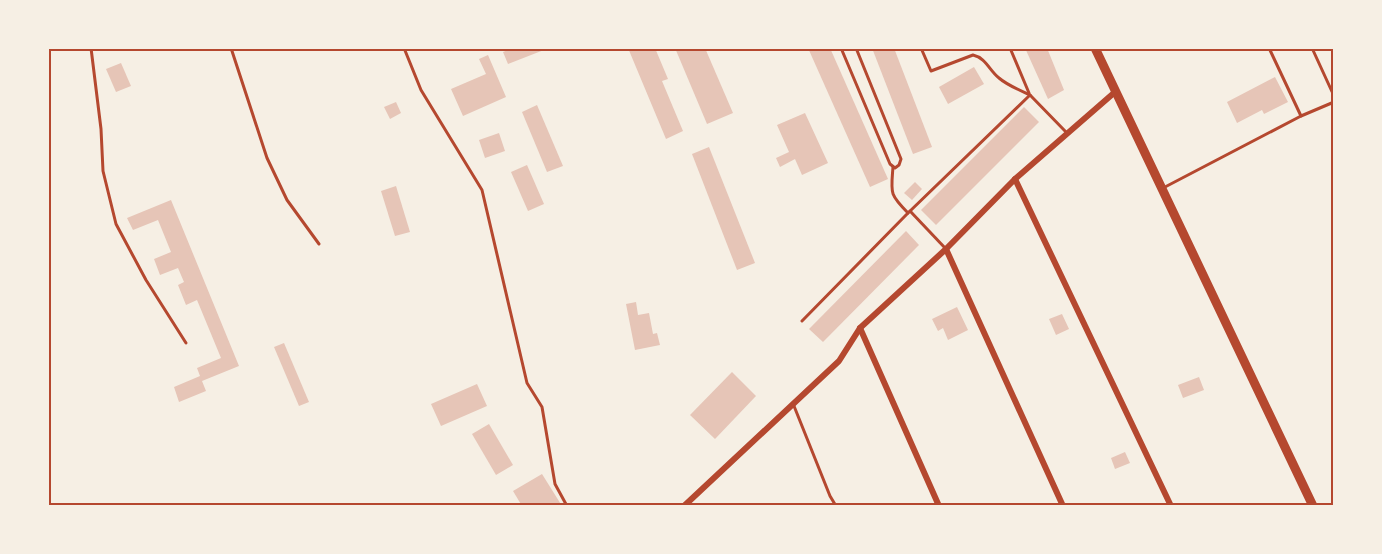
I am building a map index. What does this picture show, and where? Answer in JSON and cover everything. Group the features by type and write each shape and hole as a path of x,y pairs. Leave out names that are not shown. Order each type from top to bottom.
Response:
{"main road":[{"path":"1095,48 1313,506"}],"street":[{"path":"684,506 839,361 860,328 946,249 1015,179 1115,92"},
{"path":"1015,179 1171,506"},
{"path":"946,249 1064,506"},
{"path":"860,328 939,506"}],"lane":[{"path":"91,48 101,129 103,171 116,224 146,280 186,343"},
{"path":"231,48 267,158 287,200 319,244"},
{"path":"404,48 421,90 482,190 526,383 542,407 555,484 567,506"},
{"path":"841,48 893,167 892,192 897,202 946,249"},
{"path":"856,48 901,159 900,165 893,167"},
{"path":"921,48 932,72 973,55 979,56 998,77 1029,95 1068,134"},
{"path":"1010,48 1029,95"},
{"path":"1269,48 1301,116"},
{"path":"1312,48 1334,96"},
{"path":"802,321 1029,95"},
{"path":"1162,189 1301,116 1334,102"},
{"path":"793,404 836,506"}],"building":[{"path":"513,48 549,48 508,64 503,52"},
{"path":"628,48 655,48 668,79 662,81 683,131 666,139"},
{"path":"675,48 705,48 733,113 707,124"},
{"path":"808,48 830,48 888,179 870,187"},
{"path":"872,48 894,48 932,147 913,154"},
{"path":"1025,48 1047,48 1064,90 1048,99"},
{"path":"488,55 506,97 463,116 451,89 486,74 479,59"},
{"path":"121,63 131,86 116,92 106,69"},
{"path":"974,67 984,84 948,104 939,87"},
{"path":"1275,77 1288,102 1264,114 1262,110 1237,123 1227,102"},
{"path":"396,102 401,113 390,119 384,107"},
{"path":"537,105 563,166 547,172 522,112"},
{"path":"1024,107 1039,122 936,225 921,210"},
{"path":"805,113 828,163 802,175 795,159 780,167 776,158 789,152 777,125"},
{"path":"499,133 505,151 485,158 479,140"},
{"path":"709,147 755,263 737,270 692,154"},
{"path":"527,165 544,204 528,211 511,172"},
{"path":"915,182 922,189 912,200 904,193"},
{"path":"396,186 410,232 395,236 381,191"},
{"path":"171,200 239,366 202,381 206,391 179,402 174,387 200,376 197,368 221,358 197,300 186,305 178,285 184,282 178,268 160,275 154,259 171,252 158,220 133,230 127,218"},
{"path":"906,231 919,245 823,342 809,329"},
{"path":"636,302 638,315 649,313 653,334 657,333 660,345 635,350 626,304"},
{"path":"957,307 968,330 948,340 943,328 938,331 932,319"},
{"path":"1062,314 1069,329 1056,335 1049,319"},
{"path":"284,343 309,402 299,406 274,347"},
{"path":"732,372 756,396 715,439 690,415"},
{"path":"1199,377 1204,390 1183,398 1178,385"},
{"path":"477,384 487,406 441,426 431,404"},
{"path":"489,424 513,465 496,475 472,434"},
{"path":"1125,452 1130,463 1115,469 1111,458"},
{"path":"542,474 562,506 522,506 513,491"}]}
